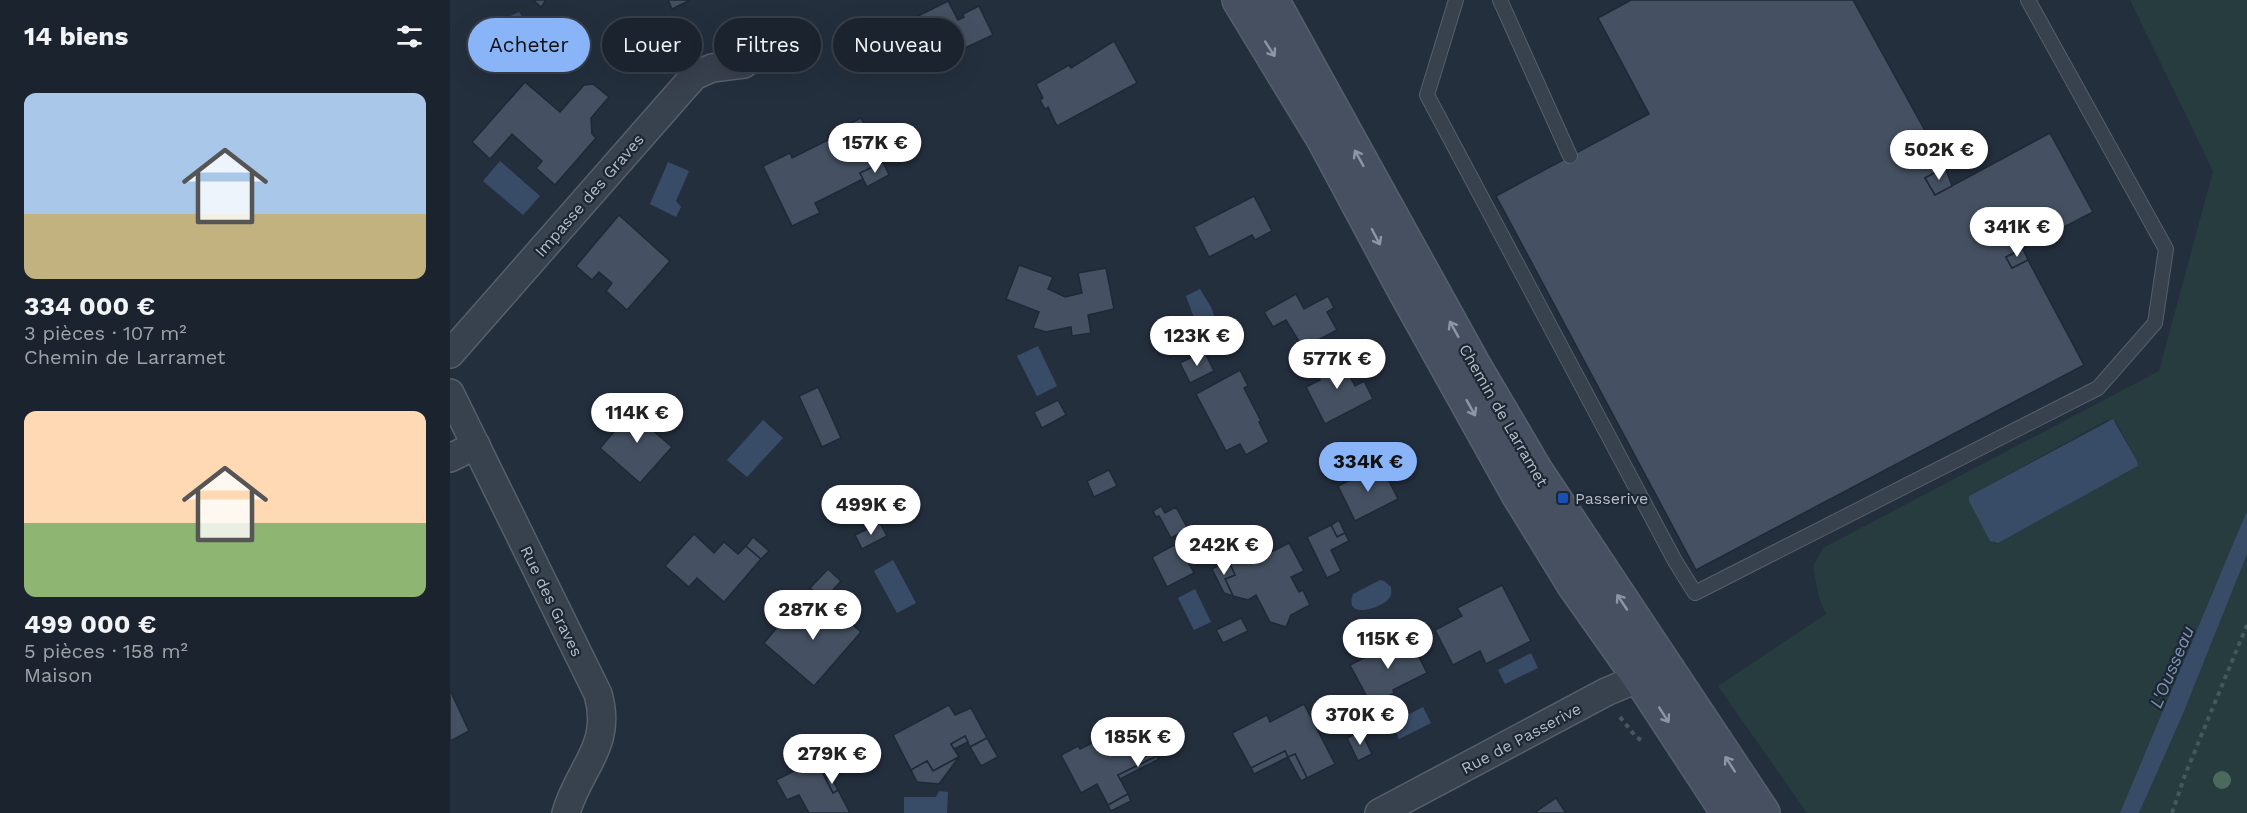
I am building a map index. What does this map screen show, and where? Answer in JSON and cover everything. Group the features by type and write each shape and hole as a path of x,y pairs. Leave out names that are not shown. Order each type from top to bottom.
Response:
{"main road":[{"name":"Chemin de Larramet","path":"1239,0 1324,140 1518,494 1574,585 1651,669 1763,813"},
{"name":"Chemin de Larramet","path":"1272,0 1472,362 1651,669 1728,813"}],"street":[{"name":"Impasse des Graves","path":"450,354 694,76 714,68"},
{"name":"Rue des Graves","path":"450,393 598,694 602,708 603,721 599,741 566,813"},
{"path":"450,458 476,446"},
{"name":"Rue de Passerive","path":"1379,813 1651,669"}],"lane":[{"path":"1456,0 1427,95 1675,561 1695,593 2098,388 2155,323 2166,249 2028,0"},
{"path":"1500,0 1570,156"}],"path":[{"path":"2172,813 2185,775 2247,626"}],"green space":[{"path":"2130,0 2247,0 2247,813 1807,813 1718,686 1826,614 1819,598 1813,566 1823,548 2159,371 2213,171","holes":["2107,420 2116,422 2137,461 2137,467 1995,544 1969,496"]}],"water":[{"path":"519,12 523,18 506,18"},
{"path":"500,161 540,196 523,215 483,181"},
{"path":"668,162 689,171 676,201 681,207 676,217 650,204"},
{"path":"1200,289 1211,307 1218,326 1204,333 1193,315 1186,296"},
{"path":"1038,346 1057,386 1037,396 1017,356"},
{"path":"2113,419 2138,466 1998,543 1990,541 1969,501 1969,496"},
{"path":"763,420 783,438 747,477 727,460"},
{"path":"2247,511 2247,554 2182,716 2139,813 2120,813"},
{"path":"893,560 916,603 897,613 874,571"},
{"path":"1380,580 1391,587 1391,596 1373,608 1359,610 1354,607 1351,602 1353,594"},
{"path":"1195,589 1211,622 1194,630 1178,598"},
{"path":"1531,653 1538,668 1505,684 1498,670"},
{"path":"1423,707 1431,723 1399,739 1392,723"},
{"path":"939,791 948,792 947,813 904,813 904,797 936,797"}],"building":[{"path":"533,0 546,0 541,7"},
{"path":"668,0 690,0 672,9"},
{"path":"1631,0 1853,0 1945,167 1925,178 1935,195 2050,133 2093,212 2006,257 2012,268 2028,260 2084,365 1696,570 1496,196 1649,114 1598,18"},
{"path":"948,1 957,18 919,18 918,16"},
{"path":"979,6 993,35 964,48 963,14"},
{"path":"1114,41 1137,83 1057,126 1048,107 1045,109 1040,100 1043,98 1036,84 1069,65 1071,68"},
{"path":"525,82 560,112 584,85 593,84 609,97 591,118 592,134 596,138 555,185 536,168 542,161 512,134 490,159 472,142"},
{"path":"861,118 883,162 860,173 863,179 815,203 820,213 792,226 763,166 790,153 792,158 830,139 827,135"},
{"path":"883,162 889,175 867,187 860,173"},
{"path":"1945,167 1952,186 1935,195 1925,178"},
{"path":"1254,196 1272,231 1255,240 1252,235 1209,257 1194,227"},
{"path":"619,215 670,261 627,310 606,291 612,283 599,272 592,280 576,266"},
{"path":"2023,249 2028,260 2012,268 2006,257"},
{"path":"1019,265 1053,277 1048,289 1065,297 1082,293 1078,273 1106,268 1114,309 1088,315 1091,333 1072,336 1071,327 1046,332 1033,328 1039,312 1006,299"},
{"path":"1296,294 1304,309 1328,296 1334,308 1327,312 1337,330 1303,348 1286,320 1273,327 1264,312"},
{"path":"1204,351 1214,371 1190,383 1180,363"},
{"path":"1342,354 1348,365 1345,367 1355,386 1364,381 1373,399 1325,424 1306,387 1320,380 1314,368"},
{"path":"1240,370 1248,386 1244,388 1269,442 1246,455 1240,444 1226,451 1196,394"},
{"path":"818,387 841,438 822,447 799,396"},
{"path":"1058,400 1066,415 1042,428 1034,412"},
{"path":"639,403 659,420 651,429 672,447 640,483 600,448"},
{"path":"1381,465 1398,499 1355,521 1338,486"},
{"path":"1109,470 1117,486 1094,497 1087,481"},
{"path":"1161,506 1165,513 1176,507 1188,529 1171,538 1159,516 1156,517 1153,511"},
{"path":"1339,520 1345,533 1337,537 1331,525"},
{"path":"880,523 887,536 862,549 855,535"},
{"path":"1331,525 1337,537 1345,533 1349,541 1331,550 1341,571 1327,578 1307,537"},
{"path":"694,534 714,553 724,542 738,554 746,546 761,559 724,602 697,578 689,587 665,566"},
{"path":"753,537 769,551 761,559 746,546"},
{"path":"1178,543 1194,573 1167,587 1152,557"},
{"path":"1289,543 1304,571 1291,577 1299,592 1303,590 1310,605 1291,615 1286,627 1270,622 1256,595 1248,600 1233,596 1225,579 1235,575 1228,560 1239,555 1249,558 1252,562"},
{"path":"1228,560 1235,575 1225,579 1233,596 1224,593 1212,569"},
{"path":"828,569 841,581 824,600 810,588"},
{"path":"1502,585 1531,641 1486,664 1480,651 1453,665 1435,630 1462,616 1457,608"},
{"path":"824,600 861,632 814,686 764,643 795,606 809,618"},
{"path":"1241,618 1248,631 1223,643 1216,630"},
{"path":"1408,635 1427,673 1393,690 1394,693 1386,697 1388,700 1373,708 1350,665"},
{"path":"450,690 469,731 450,741"},
{"path":"1304,704 1335,764 1307,778 1295,754 1288,757 1285,751 1251,768 1232,733 1267,715 1270,722"},
{"path":"949,705 955,715 971,708 987,738 970,747 965,736 951,744 959,757 933,771 927,761 911,770 893,735"},
{"path":"1138,720 1157,756 1118,775 1128,794 1108,805 1097,784 1081,793 1061,755 1078,746 1080,749"},
{"path":"1361,731 1372,754 1358,761 1347,738"},
{"path":"965,736 968,742 954,749 951,744"},
{"path":"987,738 998,757 981,766 970,747"},
{"path":"1285,751 1288,757 1254,774 1251,768"},
{"path":"1295,754 1307,778 1301,781 1288,757"},
{"path":"1157,756 1159,759 1120,779 1118,775"},
{"path":"959,757 939,784 917,782 911,770 927,761 933,771"},
{"path":"816,760 833,793 838,790 850,813 809,813 799,795 787,800 776,780"},
{"path":"831,777 838,790 833,793 826,779"},
{"path":"1128,794 1131,801 1111,811 1108,805"},
{"path":"1556,798 1566,813 1534,813"}],"place":[{"name":"Passerive","path":"1563,498"}],"water label":[{"name":"L'Ousseau","path":"2172,667"}]}
